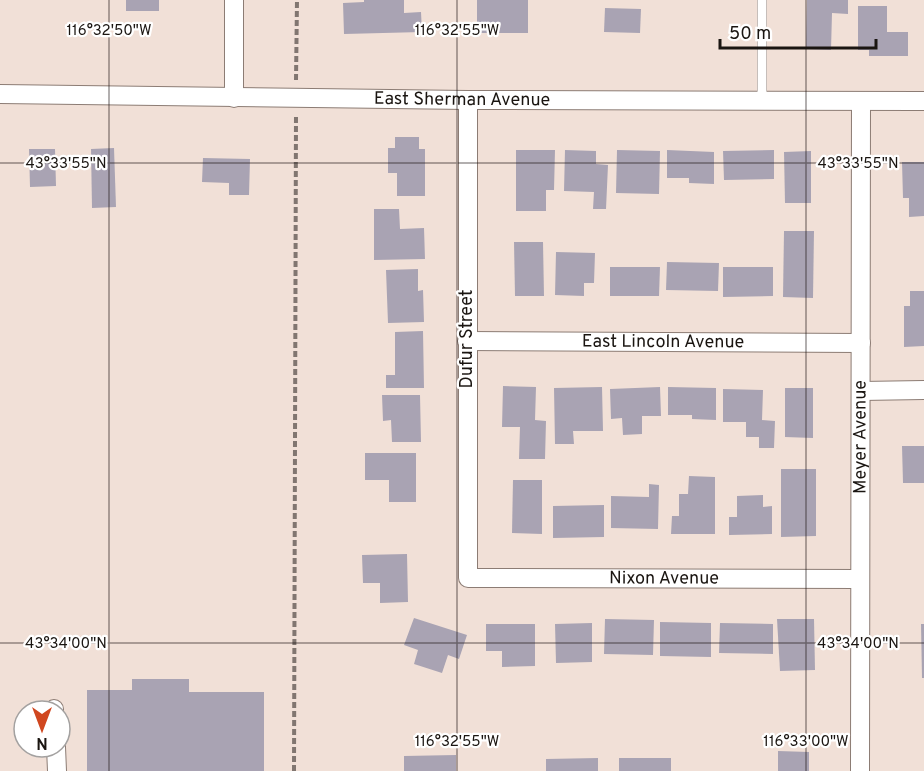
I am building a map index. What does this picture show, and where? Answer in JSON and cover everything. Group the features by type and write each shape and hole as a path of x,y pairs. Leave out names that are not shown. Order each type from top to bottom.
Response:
{"street":[{"path":"234,0 234,98"},
{"name":"East Sherman Avenue","path":"0,94 468,100 924,101"},
{"name":"Dufur Street","path":"468,100 468,578"},
{"name":"Meyer Avenue","path":"860,771 861,101"},
{"name":"East Lincoln Avenue","path":"467,341 861,343"},
{"path":"861,390 924,390"},
{"name":"Nixon Avenue","path":"468,578 860,579"}],"lane":[{"path":"762,0 762,101"}],"path":[{"path":"294,771 297,0"}],"building":[{"path":"126,0 159,0 159,11 126,11"},
{"path":"364,0 404,0 404,13 421,12 422,32 344,34 343,3 364,2"},
{"path":"477,0 528,0 528,33 477,33"},
{"path":"807,0 848,0 848,14 832,13 831,50 806,49"},
{"path":"858,6 887,6 887,32 908,32 908,56 869,56 869,50 858,50"},
{"path":"605,8 641,9 640,33 604,32"},
{"path":"395,137 419,137 419,149 425,149 425,196 397,196 397,173 388,173 388,148 395,148"},
{"path":"114,148 116,207 92,208 91,149"},
{"path":"29,149 55,149 56,186 30,187"},
{"path":"516,150 555,150 554,190 546,190 546,211 516,211"},
{"path":"565,150 596,151 596,164 608,165 606,209 593,209 594,192 564,191"},
{"path":"617,150 660,151 659,194 616,193"},
{"path":"667,150 714,152 714,184 689,183 689,178 667,178"},
{"path":"774,150 774,179 724,180 723,151"},
{"path":"811,151 811,203 785,203 784,152"},
{"path":"203,158 250,159 249,195 229,195 229,183 202,182"},
{"path":"902,162 924,162 924,216 909,217 909,198 903,198"},
{"path":"374,209 399,209 400,229 424,228 425,259 374,260"},
{"path":"784,231 814,231 813,298 783,297"},
{"path":"514,242 543,242 544,296 515,296"},
{"path":"556,252 595,253 594,283 584,283 584,296 555,295"},
{"path":"667,262 719,263 718,291 666,290"},
{"path":"610,267 660,267 659,296 610,296"},
{"path":"723,267 773,267 773,296 723,297"},
{"path":"418,269 418,291 423,290 424,322 388,323 386,270"},
{"path":"910,291 924,291 924,346 904,347 904,306 910,306"},
{"path":"423,331 424,388 386,388 386,375 395,375 395,332"},
{"path":"503,386 536,387 535,420 546,421 545,459 519,459 520,427 502,427"},
{"path":"602,387 603,431 573,431 574,444 555,444 554,388"},
{"path":"660,387 661,416 642,416 642,434 623,435 622,418 611,419 610,389"},
{"path":"668,387 716,388 716,420 692,419 692,415 668,415"},
{"path":"785,388 813,388 813,438 785,437"},
{"path":"723,389 763,390 762,420 775,421 774,448 759,448 759,437 746,437 746,422 723,422"},
{"path":"382,395 420,395 421,442 392,442 391,420 383,421"},
{"path":"902,446 924,446 924,483 903,483"},
{"path":"365,453 416,453 416,502 389,502 389,480 365,480"},
{"path":"781,469 816,469 816,536 781,537"},
{"path":"689,476 715,477 715,534 671,534 672,516 679,516 679,494 688,494"},
{"path":"513,480 542,480 542,534 512,533"},
{"path":"649,484 659,485 658,529 611,528 611,496 649,497"},
{"path":"763,495 763,507 772,506 772,534 729,535 729,517 737,517 737,496"},
{"path":"604,505 604,537 553,538 553,506"},
{"path":"407,554 408,602 380,603 380,583 363,583 362,555"},
{"path":"414,618 467,635 459,659 448,655 442,673 414,664 418,650 404,645"},
{"path":"605,619 654,620 653,655 604,654"},
{"path":"777,619 814,619 815,670 780,671"},
{"path":"660,622 711,623 711,657 660,656"},
{"path":"592,623 592,662 556,663 555,624"},
{"path":"720,623 773,624 773,654 719,653"},
{"path":"486,624 535,624 535,666 502,667 502,651 486,651"},
{"path":"921,624 924,624 924,678 922,678"},
{"path":"132,679 189,679 189,692 264,692 264,771 87,771 87,690 132,690"},
{"path":"778,751 809,752 809,771 778,771"},
{"path":"456,755 456,771 404,771 404,756"},
{"path":"598,758 598,771 546,771 546,759"},
{"path":"619,758 671,758 671,771 619,771"}]}
